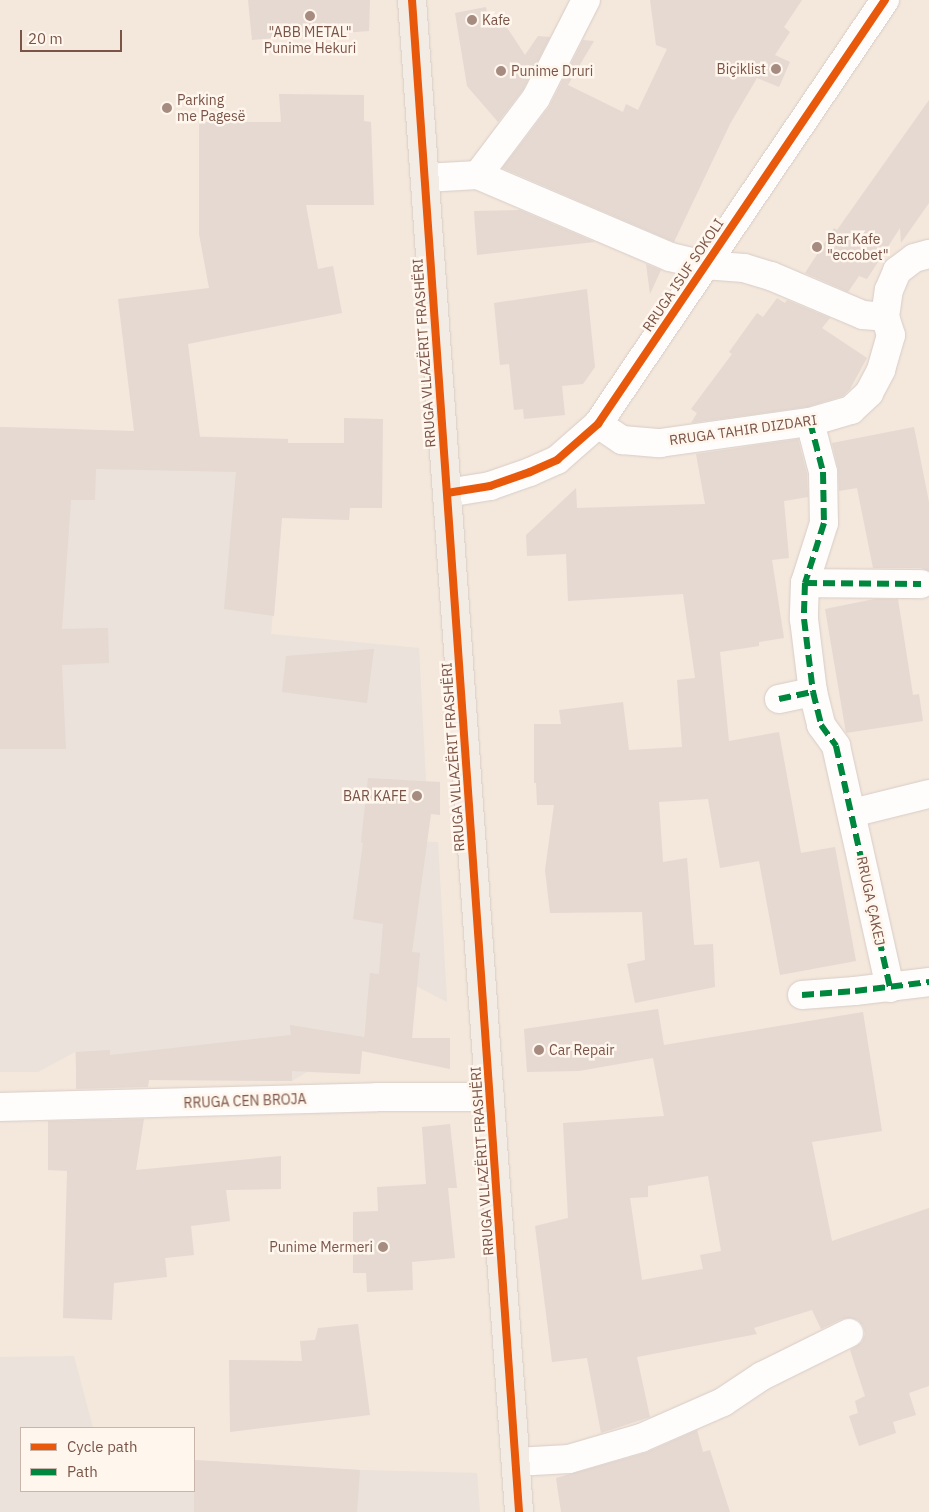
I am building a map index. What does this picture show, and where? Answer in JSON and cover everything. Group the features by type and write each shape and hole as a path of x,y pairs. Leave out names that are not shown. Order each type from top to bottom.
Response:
{"main road":[{"name":"RRUGA VLLAZËRIT FRASHËRI","path":"412,0 519,1512"}],"street":[{"path":"425,178 478,175 536,98 586,0"},
{"name":"RRUGA ISUF SOKOLI","path":"447,494 490,486 557,460 598,424 885,0"},
{"name":"RRUGA ISUF SOKOLI","path":"478,175 670,257 704,265 744,268 863,315 885,317"},
{"name":"RRUGA TAHIR DIZDARI","path":"598,424 622,440 660,442 810,422 851,410 869,393 881,370 891,335 885,317 889,290 897,271 914,258 929,254"},
{"name":"RRUGA ÇAKEJ","path":"810,422 822,472 824,523 805,583 804,619 813,692 821,725 836,746 890,988"},
{"path":"805,583 922,584"},
{"path":"779,699 813,692"},
{"path":"852,813 929,794"},
{"path":"802,995 890,988 929,982"},
{"name":"RRUGA CEN BROJA","path":"0,1108 377,1097 490,1097"},
{"path":"516,1462 569,1459 641,1438 722,1402 762,1376 849,1333"}],"shaded area":[{"path":"0,0 929,0 929,1512 0,1512"},
{"path":"0,427 78,429 77,433 288,439 271,634 419,648 426,781 394,780 392,841 438,842 447,1002 416,986 366,1012 360,1074 307,1072 292,1081 111,1079 76,1069 75,1052 38,1072 0,1072"},
{"path":"74,1356 93,1427 20,1427 20,1492 195,1492 195,1460 360,1470 477,1473 480,1512 0,1512 0,1357"}],"building":[{"name":"\"ABB METAL\" Punime Hekuri","path":"248,0 370,0 369,31 252,40"},
{"path":"650,0 802,0 784,27 790,32 775,55 790,62 779,87 757,78 730,124 674,242 502,168 549,107 583,40 594,41 568,85 623,112 626,104 638,110 667,49 656,45"},
{"path":"486,7 490,28 504,23 525,55 538,36 550,37 523,90 498,122 467,86 455,13"},
{"path":"279,94 364,95 364,121 371,122 374,205 306,205 318,269 333,266 342,313 188,344 200,437 288,439 288,443 344,443 344,418 383,419 382,508 350,508 349,520 282,518 274,616 224,609 236,472 96,469 95,500 71,500 62,629 108,628 109,663 62,665 66,749 0,749 0,427 134,431 118,299 209,288 199,234 199,122 281,122"},
{"path":"929,100 929,203 901,243 900,228 867,279 859,276 848,292 805,273 834,228 837,230"},
{"path":"520,210 595,242 477,255 474,211"},
{"path":"646,264 661,270 650,294"},
{"path":"587,289 595,367 583,384 562,386 565,415 524,419 523,409 514,410 509,364 500,365 494,303"},
{"path":"777,298 785,303 787,300 830,318 822,328 867,358 850,389 843,396 807,407 691,423 697,413 691,409 732,354 729,352 757,313 763,317"},
{"path":"914,427 929,502 929,571 921,568 873,568 857,488 839,491 838,468 832,443"},
{"path":"798,439 807,474 808,497 784,501 789,558 772,560 784,638 759,642 759,646 720,652 729,741 779,732 801,853 835,847 856,961 780,975 759,861 720,868 708,799 659,802 663,862 687,858 694,945 713,944 715,987 635,1003 627,964 645,960 642,912 550,913 545,870 554,805 537,805 536,783 534,783 534,724 561,724 559,710 623,702 629,750 682,747 677,680 695,678 683,594 568,601 566,554 527,556 526,535 576,488 577,508 705,504 696,454"},
{"path":"874,599 898,599 913,695 919,694 923,721 846,733 825,609"},
{"path":"374,649 367,703 282,692 286,656"},
{"path":"368,778 440,782 440,815 431,814 412,952 420,953 412,1038 450,1038 450,1069 362,1051 360,1074 292,1071 292,1081 149,1080 148,1087 76,1089 76,1052 110,1050 110,1055 291,1035 290,1025 364,1037 370,973 379,974 383,924 353,919 363,843 361,842"},
{"path":"658,1009 664,1045 863,1012 882,1131 812,1142 832,1241 929,1208 929,1386 909,1393 916,1415 893,1422 896,1433 859,1446 849,1416 858,1413 855,1401 865,1396 850,1350 862,1342 865,1334 863,1326 858,1320 850,1318 842,1319 821,1329 812,1310 754,1328 757,1334 637,1357 650,1417 601,1433 587,1358 552,1362 535,1226 568,1218 563,1123 664,1116 653,1058 579,1071 527,1072 524,1029","holes":["708,1176 721,1251 700,1255 703,1269 642,1280 630,1198 648,1197 648,1186"]},
{"path":"144,1119 136,1170 281,1156 281,1189 226,1190 230,1221 191,1226 194,1255 165,1258 167,1277 114,1283 112,1320 63,1318 67,1171 48,1170 48,1121"},
{"path":"450,1124 457,1188 448,1188 455,1258 412,1262 413,1290 367,1292 366,1273 353,1273 353,1212 378,1211 377,1187 426,1184 422,1127"},
{"path":"358,1324 370,1415 230,1432 229,1360 302,1361 300,1341 315,1340 318,1328"},
{"path":"697,1430 703,1452 710,1450 730,1512 561,1512 556,1478 645,1453"},
{"path":"195,1460 360,1470 357,1512 194,1512"}],"marked path":[{"path":"810,422 823,472 824,523 805,583 804,619 813,692"},
{"path":"805,583 921,584"},
{"path":"779,699 813,692 821,725 836,746 890,988"},
{"path":"802,995 929,982"}],"cycle path":[{"path":"412,0 519,1512"},
{"path":"447,493 490,486 557,460 598,424 885,0"}],"place":[{"name":"\"ABB METAL\" Punime Hekuri","path":"310,16"},
{"name":"Kafe","path":"472,20"},
{"name":"Biçiklist","path":"776,69"},
{"name":"Punime Druri","path":"501,71"},
{"name":"Parking me Pagesë","path":"167,108"},
{"name":"Bar Kafe \"eccobet\"","path":"817,247"},
{"name":"BAR KAFE","path":"417,796"},
{"name":"Car Repair","path":"539,1050"},
{"name":"Punime Mermeri","path":"383,1247"}]}
